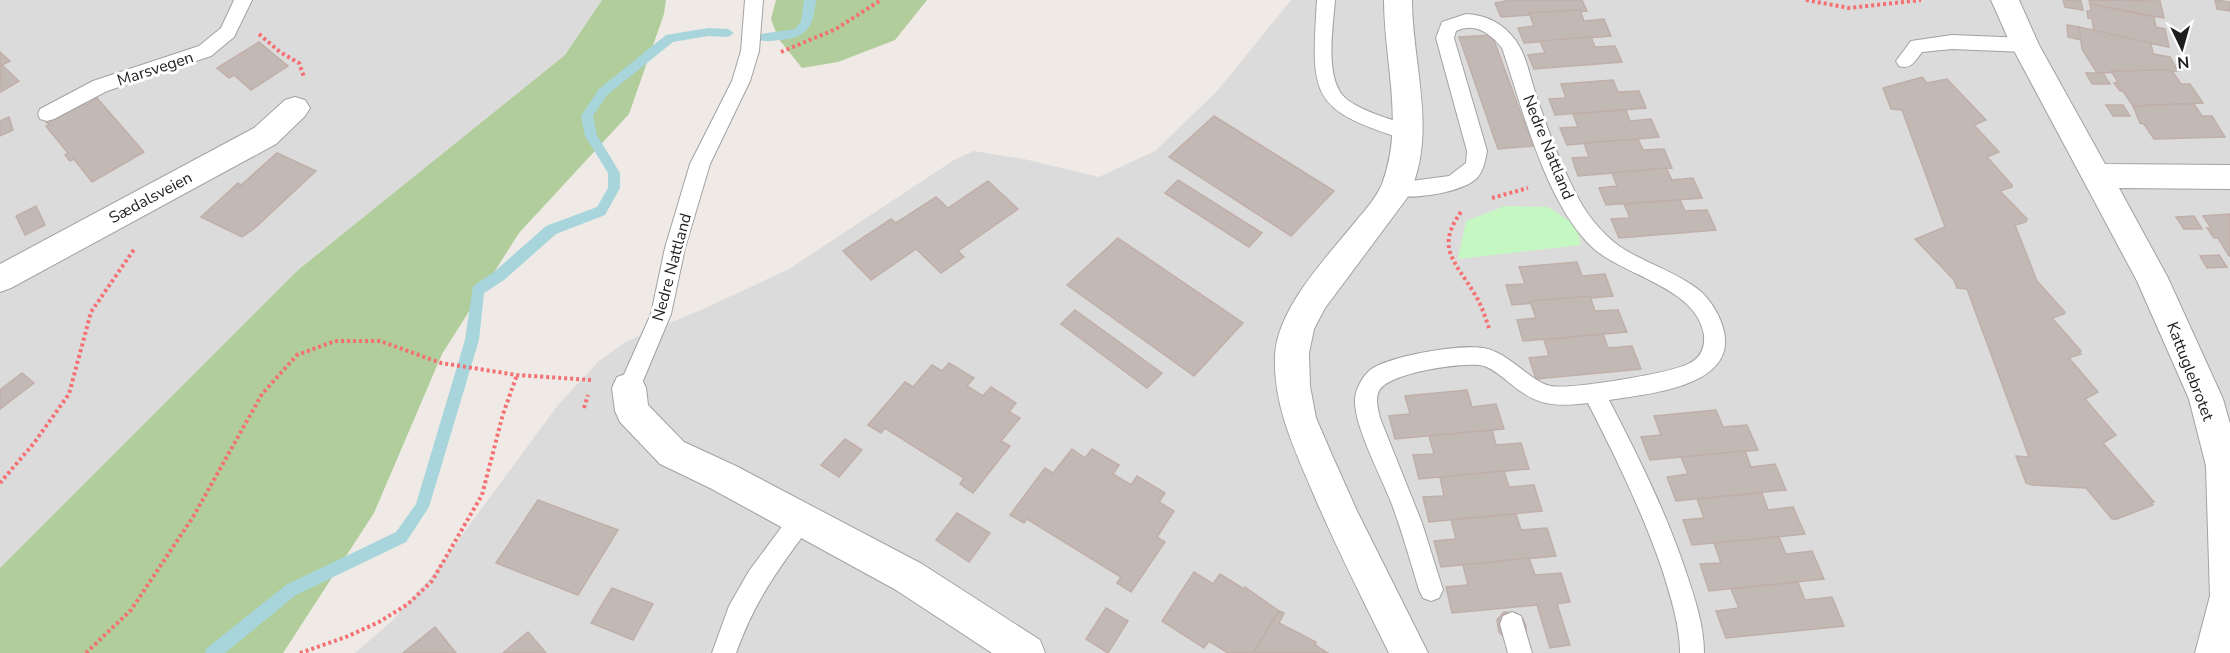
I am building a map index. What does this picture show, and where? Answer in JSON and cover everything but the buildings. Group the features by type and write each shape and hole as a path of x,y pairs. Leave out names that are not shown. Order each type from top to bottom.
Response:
{"street":[{"path":"1398,0 1398,29 1409,110 1406,149 1396,189 1314,298 1298,328 1292,353 1293,386 1299,418 1314,455 1409,653"},
{"name":"Kattuglebrotet","path":"2005,0 2025,45 2152,278 2206,399 2224,466 2230,596 2214,653"},
{"name":"Sædalsveien","path":"0,279 265,136 295,108"},
{"path":"2095,176 2230,177"},
{"name":"Nedre Nattland","path":"629,388 632,411 672,453 723,477 800,521 909,577 1026,653"}],"lane":[{"name":"Nedre Nattland","path":"629,388 660,314 683,219 700,164 741,81 746,66 750,51 754,0"},
{"path":"1326,0 1323,75 1331,92 1340,105 1407,132"},
{"name":"Marsvegen","path":"47,114 100,86 205,51 228,32 240,7"},
{"name":"Nedre Nattland","path":"1396,189 1444,184 1465,177 1475,165 1477,151 1445,38 1448,27 1458,21 1474,20 1488,24 1499,32 1510,46 1560,183 1578,216 1600,242 1620,256 1675,285 1698,303 1711,322 1715,340 1711,358 1696,371 1672,378 1594,392 1554,396 1533,391 1498,363 1485,357 1470,355 1382,373 1370,384 1366,401 1371,422 1414,534 1431,590"},
{"path":"1905,61 1917,46 1952,42 2025,45"},
{"path":"1594,392 1650,506 1662,537 1686,609 1692,653"},
{"path":"724,653 738,614 757,579 800,521"},
{"path":"1512,624 1520,653"}],"path":[{"path":"746,66 836,29 881,0"},
{"path":"1806,0 1821,6 1851,10 1921,0"},
{"path":"240,7 264,40 298,63 306,84 295,108"},
{"path":"1490,199 1538,185"},
{"path":"0,483 34,443 69,394 91,312 128,262 146,228 152,197"},
{"path":"1463,210 1448,230 1447,243 1452,261 1473,291"},
{"path":"86,653 131,610 193,517 262,394 297,355 335,341 380,341 441,363 517,375 594,380 584,408"},
{"path":"300,653 330,645 393,613 419,595 438,573 475,511 486,483 505,403 517,375"}],"shaded area":[{"path":"0,0 602,0 565,55 298,270 0,568"},
{"path":"1291,0 2230,0 2230,653 355,653 392,621 431,577 558,405 599,361 627,341 789,269 954,160 974,151 1024,159 1099,177 1155,151 1218,90"}],"green space":[{"path":"602,0 666,0 664,14 629,114 519,233 442,354 374,513 283,653 0,653 0,568 298,270 565,55"},
{"path":"776,0 927,0 895,40 838,62 802,68 778,38 771,19"},
{"path":"1505,206 1548,207 1577,226 1581,245 1458,259 1466,221"}],"waterway":[{"path":"764,37 785,36 799,32 806,21 810,0"},
{"path":"213,653 291,590 401,537 422,507 472,340 478,290 499,276 551,230 601,211 614,188 614,173 591,136 587,116 603,92 670,38 708,32 728,33"}]}
